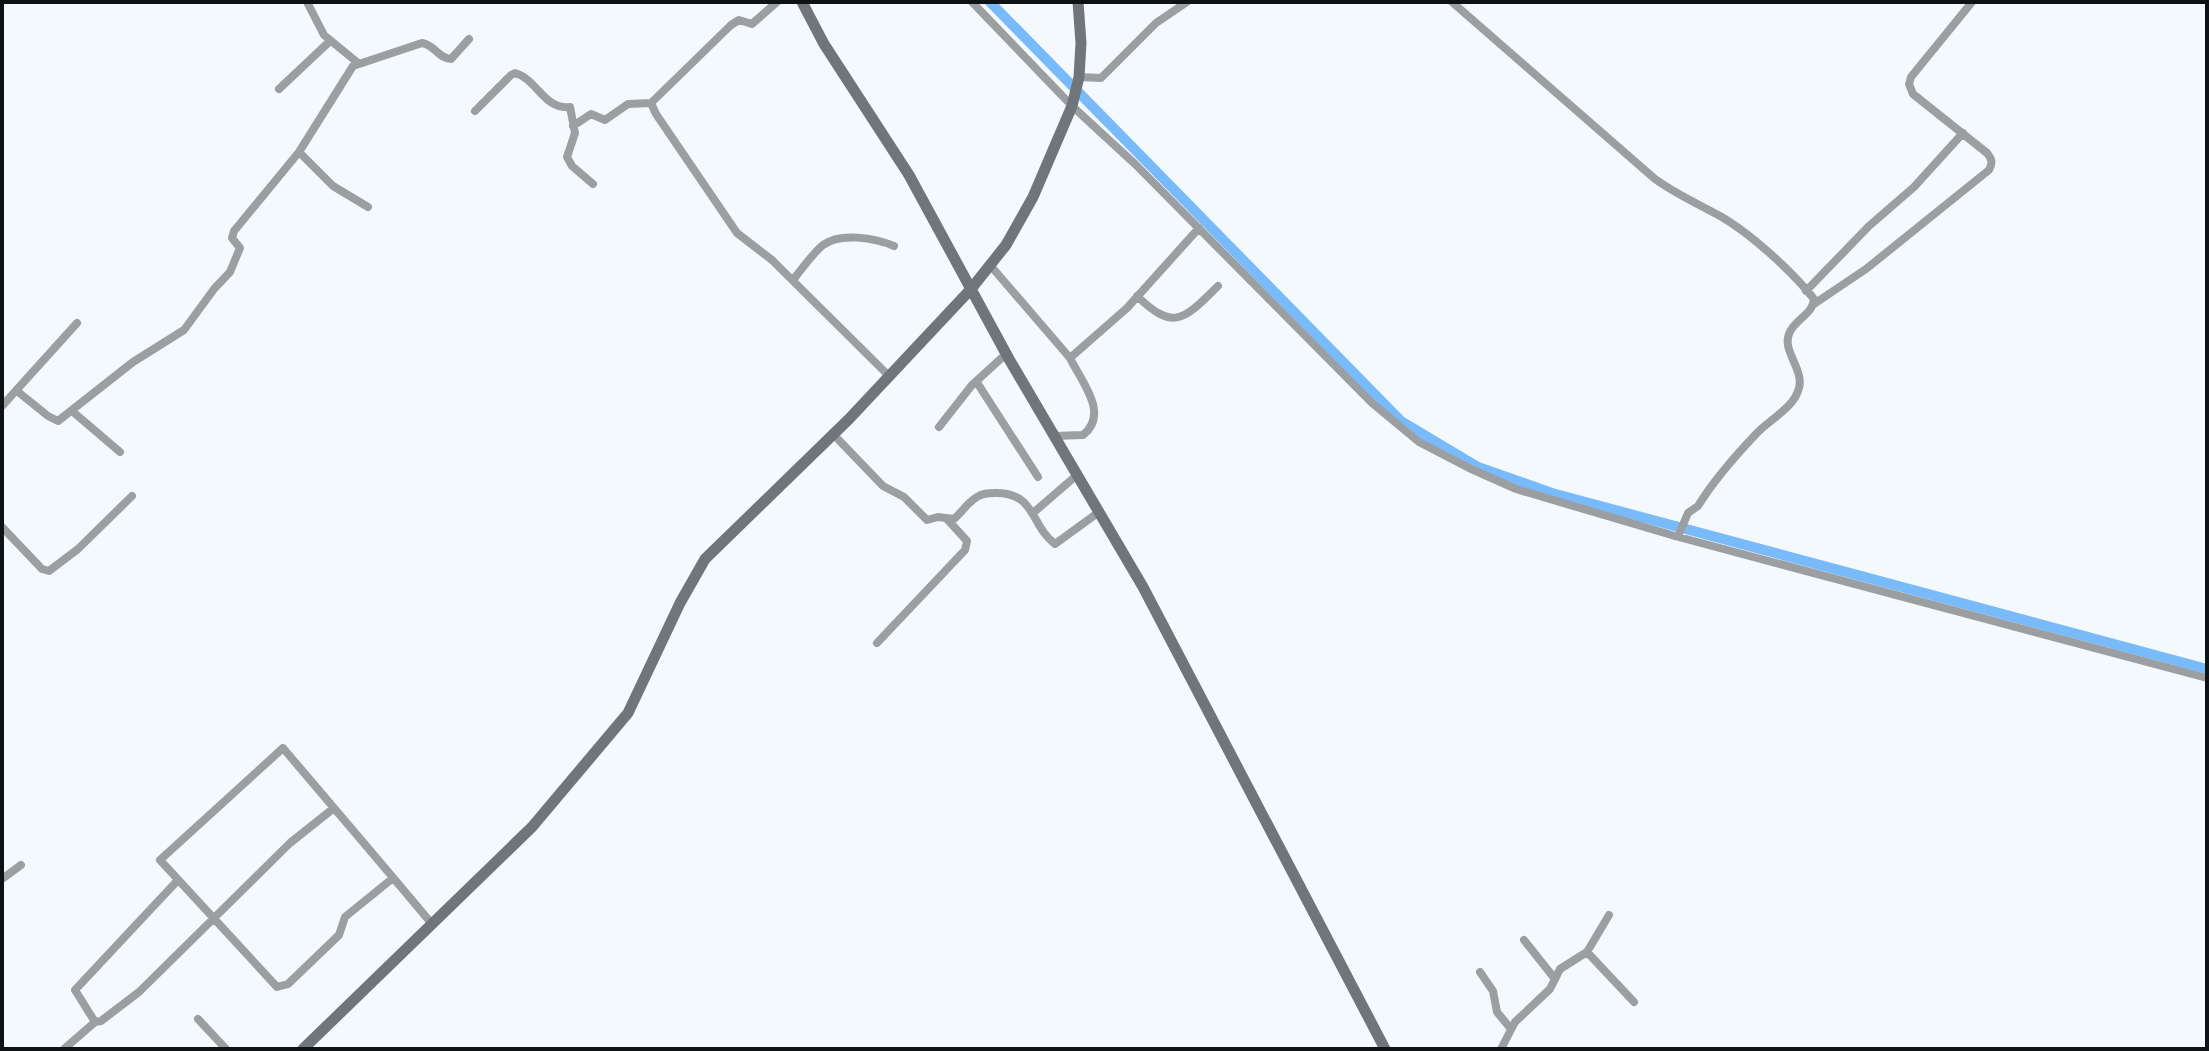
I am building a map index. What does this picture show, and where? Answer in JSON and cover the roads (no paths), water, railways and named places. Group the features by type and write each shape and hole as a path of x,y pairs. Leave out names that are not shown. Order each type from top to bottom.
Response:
{"street":[{"path":"307,2 318,27 358,63"},
{"path":"573,126 591,114 605,120 628,104 651,103 731,25 739,20 752,24 777,2"},
{"path":"802,2 824,44 909,175 1006,354 1143,587 1385,1049"},
{"path":"972,2 1372,403 1419,442 1516,489 2207,678"},
{"path":"303,1049 532,827 628,713 680,603 705,559 889,376 971,289 1006,245 1027,210 1079,80 1081,43 1078,2"},
{"path":"1079,80 1101,78 1156,23 1187,2"},
{"path":"1452,2 1655,179 1736,226 1758,244 1814,299 1814,304"},
{"path":"1677,535 1688,513 1698,506 1756,434 1795,396 1800,387 1800,377 1787,342 1788,335 1814,304 1866,269 1989,170 1992,158 1913,94 1909,84 1911,77 1972,2"},
{"path":"17,391 55,421 133,362 184,330 230,272 240,248 232,238 234,231 299,152 349,71 358,63 422,43 433,47 442,57 451,59 469,39"},
{"path":"279,89 330,41"},
{"path":"475,111 511,75 519,74 555,105 570,107 575,133 567,157 572,166 593,184"},
{"path":"651,103 737,233 793,280 889,376"},
{"path":"1806,291 1869,226 1920,180 1963,133"},
{"path":"299,152 333,186 368,207"},
{"path":"1070,358 1116,318 1199,228"},
{"path":"793,280 822,246 836,240 875,240 894,246"},
{"path":"990,265 1070,358 1095,407 1095,419 1083,435 1054,436"},
{"path":"1137,296 1156,314 1176,318 1193,310 1218,286"},
{"path":"2,406 77,323"},
{"path":"939,427 976,381 1006,354"},
{"path":"976,381 1038,477"},
{"path":"72,411 120,452"},
{"path":"833,434 883,486 904,497 924,519 958,516 977,496 1008,494 1020,498 1055,544 1099,512"},
{"path":"1033,513 1077,475"},
{"path":"2,527 42,569 49,571 78,549 132,496"},
{"path":"877,643 965,550 967,541 947,519"},
{"path":"393,878 345,917 339,935 282,987 277,987 160,860 283,748 432,924"},
{"path":"64,1049 95,1022 101,1021 139,992 290,843 334,808"},
{"path":"2,879 21,865"},
{"path":"95,1022 75,990 178,880"},
{"path":"1501,1049 1520,1015 1550,989 1564,964 1587,952 1609,915"},
{"path":"1524,940 1555,979"},
{"path":"1587,952 1634,1002"},
{"path":"1480,972 1493,991 1497,1012 1511,1029"},
{"path":"198,1019 226,1049"}],"waterway":[{"path":"990,2 1401,421 1478,467 1552,493 2207,669"}]}
